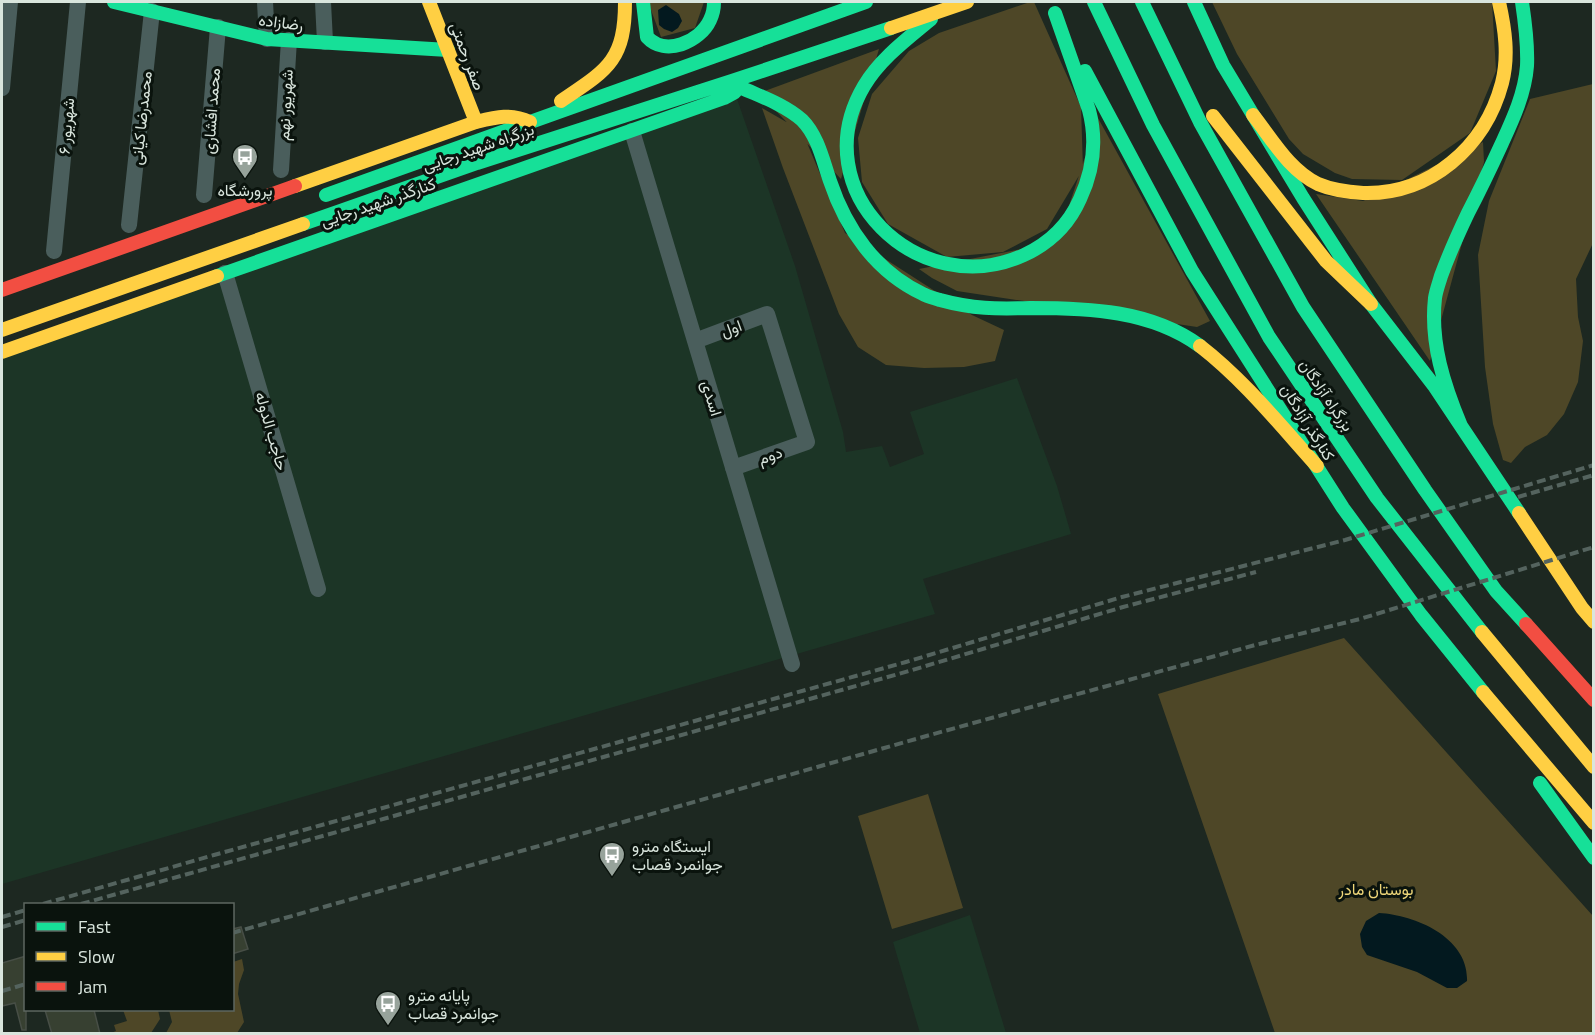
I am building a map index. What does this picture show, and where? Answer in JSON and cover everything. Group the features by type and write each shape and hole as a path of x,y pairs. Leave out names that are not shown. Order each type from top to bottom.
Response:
{"main road":[{"name":"رضازاده","path":"114,2 158,8 218,27 267,39 448,50"},
{"name":"صفر رحمتی","path":"429,2 476,122"},
{"path":"2,290 476,122 507,114 519,116 530,122 586,84 615,56 623,36 625,2"},
{"path":"643,2 647,37 654,43 666,46 681,44 696,37 707,28 713,18 714,2"},
{"name":"بزرگراه شهید رجایی","path":"311,201 866,2"},
{"name":"بزرگراه شهید رجایی","path":"2,330 477,164 967,2"},
{"name":"بزرگراه آزادگان","path":"1094,2 1153,125 1269,338 1377,498 1465,611 1593,767"},
{"name":"بزرگراه آزادگان","path":"1142,2 1200,122 1303,307 1425,490 1496,591 1593,700"},
{"path":"1194,2 1223,65 1303,198 1371,304 1435,387 1593,622"},
{"path":"1253,115 1289,161 1318,183 1352,192 1373,193 1395,190 1421,182 1460,156 1489,116 1496,102 1504,74 1506,48 1499,2"},
{"path":"1461,426 1447,392 1440,366 1434,330 1435,296 1458,233 1485,181 1515,114 1523,89 1527,65 1522,2"},
{"path":"941,10 880,64 864,87 855,105 848,131 849,171 854,190 863,208 874,223 889,236 926,260 952,267 972,268 1017,259 1054,236 1073,211 1088,182 1094,141 1092,125 1085,98 1052,7"},
{"name":"کنارگذر آزادگان","path":"1052,7 1192,271 1343,508 1421,615 1593,823"},
{"path":"1169,58 1326,261 1371,304"},
{"name":"کنارگذر شهید رجایی","path":"2,351 724,98 742,88 759,72"},
{"path":"742,88 784,107 803,121 817,142 837,202 851,228 867,251 892,276 924,295 959,305 986,309 1071,308 1119,313 1164,325 1193,341 1217,359 1242,383 1317,466"},
{"path":"1554,567 1593,603"},
{"path":"1477,684 1529,768 1593,858"}],"street":[{"path":"2,88 9,2"},
{"name":"شهریور ۶","path":"54,251 78,2"},
{"path":"265,2 267,39"},
{"path":"323,2 325,42"},
{"name":"محمدرضا کیانی","path":"129,225 158,8"},
{"name":"محمد افشاری","path":"204,195 218,27"},
{"name":"شهریور نهم","path":"281,170 289,40"},
{"name":"اسدی","path":"632,131 792,664"},
{"name":"حاجب الدوله","path":"225,273 318,589"},
{"name":"اول","path":"694,341 767,314 807,442"},
{"name":"دوم","path":"733,468 807,442"}],"shaded area":[{"path":"736,96 795,266 843,432 846,452 882,446 890,467 924,454 910,412 1017,378 1057,486 1071,534 923,579 935,614 2,884 2,359"},
{"path":"970,915 1006,1033 920,1033 893,942"}],"green space":[{"path":"648,2 704,2 695,28 661,37"},
{"path":"1034,2 1081,107 1083,169 1047,229 1003,252 947,257 888,224 862,182 858,138 872,94 909,51 939,33"},
{"path":"1212,2 1492,2 1496,71 1470,133 1402,180 1352,179 1335,173 1303,154 1289,139 1237,54"},
{"path":"879,49 841,179 759,93"},
{"path":"1593,84 1593,243 1576,279 1578,317 1583,341 1578,382 1564,414 1547,435 1525,447 1511,463 1503,460 1493,424 1485,367 1478,255 1489,201 1530,99"},
{"path":"762,108 802,131 845,233 972,315 1004,330 995,361 964,367 924,368 886,365 858,347 839,314"},
{"path":"1098,118 1210,321 1197,327 957,291 919,269 1057,242"},
{"path":"1483,142 1484,162 1430,361 1316,194 1363,201"},
{"name":"بوستان مادر","path":"1344,638 1593,916 1593,1033 1275,1033 1158,694"},
{"path":"928,794 963,908 892,929 858,816"},
{"path":"242,959 244,970 238,994 244,1022 237,1033 166,1033 172,1022 169,1011 234,1011 234,962"},
{"path":"123,1011 158,1011 160,1019 151,1033 111,1033 116,1031 114,1025 127,1021"}],"water":[{"path":"666,5 679,14 682,21 672,32 659,25 658,10"},
{"path":"1379,913 1409,918 1424,924 1450,941 1465,966 1467,981 1457,988 1447,988 1417,972 1367,955 1362,947 1360,934 1366,921"}],"building":[{"path":"241,927 248,949 234,953 234,929"},
{"path":"24,957 26,1030 22,1030 15,1003 2,1006 2,963"},
{"path":"45,1011 94,1011 100,1034 52,1034"}],"railway":[{"path":"46,903 906,662 1122,597 1345,540 1594,465"},
{"path":"1518,497 1594,475"},
{"path":"234,932 930,735 1255,645 1360,619 1594,547"},
{"path":"85,903 909,671 1123,607 1256,572"},
{"path":"2,917 24,911"},
{"path":"2,927 24,921"},
{"path":"2,991 24,985"}],"traffic: fast":[{"path":"114,2 267,39 448,50"},
{"path":"643,2 647,37 663,46 682,44 698,35 712,16 714,2"},
{"path":"326,195 866,2"},
{"path":"1094,2 1153,125 1269,337 1377,498 1482,632"},
{"path":"1142,2 1200,122 1303,307 1425,490 1496,591 1526,624"},
{"path":"1194,2 1223,65 1303,198 1371,304 1435,387 1519,513"},
{"path":"1461,426 1440,364 1435,331 1435,298 1450,252 1506,134 1521,96 1526,76 1527,58 1522,2"},
{"path":"931,19 886,58 864,86 849,125 848,163 860,198 881,228 911,250 946,264 984,266 1024,255 1050,239 1076,208 1088,178 1093,144 1089,110 1055,13"},
{"path":"303,224 477,163 891,28"},
{"path":"1085,71 1192,271 1343,508 1421,615 1483,692"},
{"path":"742,88 788,110 808,126 837,199 854,232 877,261 906,285 929,297 974,307 1074,309 1140,318 1181,334 1200,346"},
{"path":"217,276 724,98 735,92"},
{"path":"1540,783 1594,858"}],"traffic: slow":[{"path":"429,2 476,122"},
{"path":"561,101 590,81 610,62 621,38 625,2"},
{"path":"891,28 967,2"},
{"path":"1253,115 1298,171 1318,184 1357,193 1388,191 1411,186 1451,163 1483,127 1494,106 1502,83 1506,53 1499,2"},
{"path":"1213,116 1326,261 1371,304"},
{"path":"295,186 476,122 497,117 510,117 530,122"},
{"path":"2,330 303,224"},
{"path":"2,352 217,276"},
{"path":"1200,346 1247,388 1317,466"},
{"path":"1519,513 1582,608 1594,622"},
{"path":"1482,632 1594,767"},
{"path":"1483,692 1594,823"}],"traffic: jam":[{"path":"2,290 295,186"},
{"path":"1526,624 1594,700"}],"place":[{"name":"پرورشگاه","path":"245,180"},
{"name":"ایستگاه مترو جوانمرد قصاب","path":"612,878"},
{"name":"پایانه مترو جوانمرد قصاب","path":"388,1027"}]}
